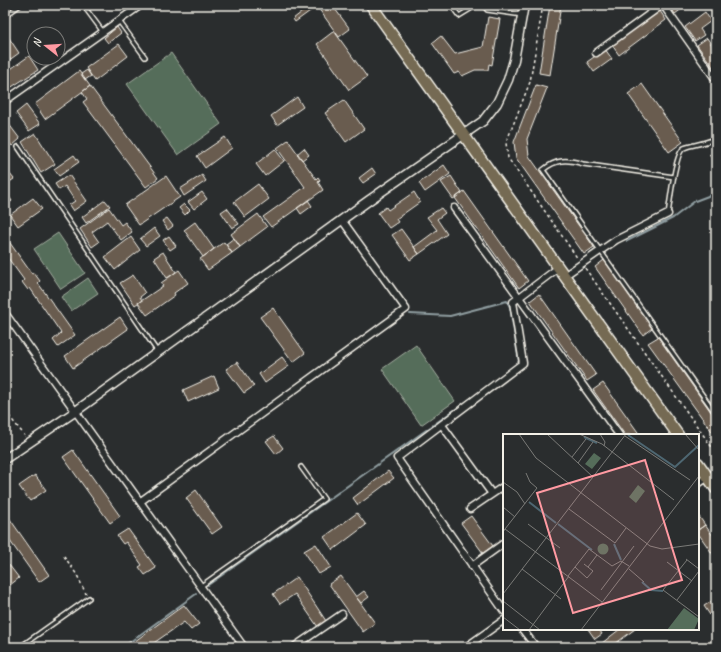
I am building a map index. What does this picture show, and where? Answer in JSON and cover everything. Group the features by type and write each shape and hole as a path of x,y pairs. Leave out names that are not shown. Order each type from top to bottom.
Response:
{"highway":[{"path":"370,5 677,434"},
{"path":"699,464 712,474 716,488"}],"street":[{"path":"5,101 141,5"},
{"path":"5,459 76,411 368,200 464,135 489,115 502,93 514,60 524,5"},
{"path":"596,53 663,5 716,80"},
{"path":"454,208 618,434"},
{"path":"503,610 397,458 523,363 513,302 561,272 668,214"},
{"path":"141,501 406,309 342,220"},
{"path":"6,317 141,501 244,647"},
{"path":"442,425 492,494"},
{"path":"699,483 712,474"},
{"path":"470,509 503,487"},
{"path":"472,566 503,543"},
{"path":"294,647 342,614"},
{"path":"466,647 503,621"},
{"path":"523,630 536,647"}],"lane":[{"path":"5,16 20,5"},
{"path":"84,5 103,32"},
{"path":"451,5 459,16 477,5"},
{"path":"484,5 487,10 522,15"},
{"path":"119,21 146,56"},
{"path":"668,214 674,177 682,149 703,144 716,138"},
{"path":"18,147 157,351"},
{"path":"674,177 583,164 571,160 555,161 544,170 716,414"},
{"path":"200,586 324,499 301,467"},
{"path":"20,647 88,598"}],"path":[{"path":"5,411 29,443"},
{"path":"64,556 77,575 88,598"}],"green space":[{"path":"171,53 221,124 178,155 127,84"},
{"path":"58,233 85,273 61,289 34,249"},
{"path":"88,278 98,293 71,311 61,297"},
{"path":"416,345 455,401 421,425 382,369"}],"building":[{"path":"311,5 317,6 295,22 293,19"},
{"path":"316,5 332,5 350,29 339,37"},
{"path":"550,5 561,5 550,75 539,73"},
{"path":"669,5 687,5 675,14"},
{"path":"660,11 666,20 619,55 612,45"},
{"path":"705,12 711,21 700,29 704,35 695,41 685,27"},
{"path":"488,17 500,19 492,65 489,64 488,70 475,70 462,76 459,72 454,74 432,43 441,36 455,54 483,47"},
{"path":"117,27 121,33 108,43 104,38"},
{"path":"334,31 367,77 349,90 317,44"},
{"path":"5,32 19,53 8,61 5,56"},
{"path":"707,38 716,51 716,71 697,45"},
{"path":"119,44 128,56 95,81 86,68"},
{"path":"605,49 612,59 594,72 587,62"},
{"path":"26,58 26,66 35,66 38,70 7,90 5,87 5,73"},
{"path":"87,70 91,76 85,80 81,74"},
{"path":"79,71 90,86 45,119 35,104"},
{"path":"642,84 683,142 669,152 628,94"},
{"path":"536,85 547,88 527,139 529,156 594,247 584,254 516,158 514,142"},
{"path":"90,86 158,178 146,187 83,102 87,99 82,92"},
{"path":"297,97 303,107 277,125 271,116"},
{"path":"344,100 364,129 346,142 325,113"},
{"path":"26,105 40,124 29,131 16,113"},
{"path":"5,119 20,139 12,146 5,137"},
{"path":"35,133 55,164 41,173 22,142"},
{"path":"225,137 232,148 205,168 197,156"},
{"path":"288,140 316,179 318,177 320,180 318,182 323,190 271,227 263,217 305,187 277,148"},
{"path":"304,148 309,155 302,160 297,154"},
{"path":"275,149 284,161 265,176 256,164"},
{"path":"716,150 716,163 709,155"},
{"path":"74,155 79,162 59,176 54,169"},
{"path":"444,165 450,174 425,192 419,183"},
{"path":"372,168 376,174 363,183 359,178"},
{"path":"9,173 14,179 5,185 5,175"},
{"path":"69,175 87,201 73,211 69,205 75,201 65,186 59,190 55,184"},
{"path":"202,175 206,181 184,196 180,189"},
{"path":"166,176 180,197 139,225 125,205"},
{"path":"451,176 462,193 453,199 441,182"},
{"path":"258,184 269,199 245,217 234,202"},
{"path":"5,191 12,201 6,206 5,204"},
{"path":"464,191 528,281 519,288 455,198"},
{"path":"202,192 207,199 194,209 188,202"},
{"path":"414,192 420,202 396,219 398,222 389,228 378,213 386,207 388,210"},
{"path":"33,198 42,209 18,226 10,215"},
{"path":"105,200 110,206 86,223 82,217"},
{"path":"308,200 312,206 301,214 297,208"},
{"path":"184,204 190,210 185,215 179,208"},
{"path":"109,208 121,225 125,222 132,232 121,240 107,221 92,232 99,242 92,247 80,229"},
{"path":"227,208 239,224 232,228 221,212"},
{"path":"441,208 445,213 437,219 447,234 419,254 414,247 437,230 427,217"},
{"path":"258,214 267,227 240,247 231,234"},
{"path":"167,218 173,226 168,230 162,221"},
{"path":"195,222 214,249 203,257 184,230"},
{"path":"154,228 160,236 146,246 140,239"},
{"path":"401,229 419,254 410,260 392,235"},
{"path":"5,236 32,274 34,273 40,281 38,283 75,335 58,347 53,340 61,333 30,288 28,290 22,282 24,280 5,254"},
{"path":"169,236 176,246 170,250 163,240"},
{"path":"131,237 140,250 115,270 105,257"},
{"path":"234,238 240,247 232,253 226,244"},
{"path":"224,242 232,253 208,270 200,259"},
{"path":"163,252 176,272 167,278 154,258"},
{"path":"604,260 652,328 643,335 595,267"},
{"path":"179,270 188,283 174,293 175,295 147,315 138,303 163,286 161,283"},
{"path":"133,275 145,293 140,297 142,300 135,305 120,283"},
{"path":"539,294 596,375 587,381 530,301"},
{"path":"273,308 305,353 293,362 260,317"},
{"path":"120,317 128,329 73,368 65,356"},
{"path":"658,337 716,419 716,431 713,433 648,343"},
{"path":"282,357 289,366 265,383 259,374"},
{"path":"237,362 254,386 244,393 226,369"},
{"path":"214,376 219,388 188,402 183,390"},
{"path":"603,383 639,434 624,434 593,390"},
{"path":"274,436 283,448 276,454 266,441"},
{"path":"73,450 120,516 110,523 63,457"},
{"path":"388,471 394,478 358,505 353,498"},
{"path":"35,475 46,490 30,501 19,486"},
{"path":"196,490 222,527 212,534 186,498"},
{"path":"5,512 49,575 39,582 5,534"},
{"path":"357,513 366,525 333,550 324,537"},
{"path":"471,516 493,546 483,553 461,523"},
{"path":"699,516 705,525 699,529"},
{"path":"705,525 716,540 716,559 699,534 699,529"},
{"path":"128,529 156,568 145,575 139,567 142,565 126,542 123,544 117,536"},
{"path":"316,544 331,567 319,574 304,551"},
{"path":"9,565 19,578 5,589 5,569"},
{"path":"341,576 375,623 363,632 329,584"},
{"path":"297,577 326,621 318,627 295,594 280,604 273,594"},
{"path":"364,591 369,597 361,603 356,597"},
{"path":"715,599 716,600 716,624 704,606"},
{"path":"184,605 199,624 191,630 184,622 148,647 127,647"},
{"path":"589,630 600,630 602,634 595,639"},
{"path":"619,630 634,630 611,647 597,647"}],"waterway":[{"path":"627,241 673,218 695,201 716,193"},
{"path":"410,314 450,316 507,301 510,307 519,362 517,365"},
{"path":"208,585 484,389"},
{"path":"123,647 196,594"}]}
